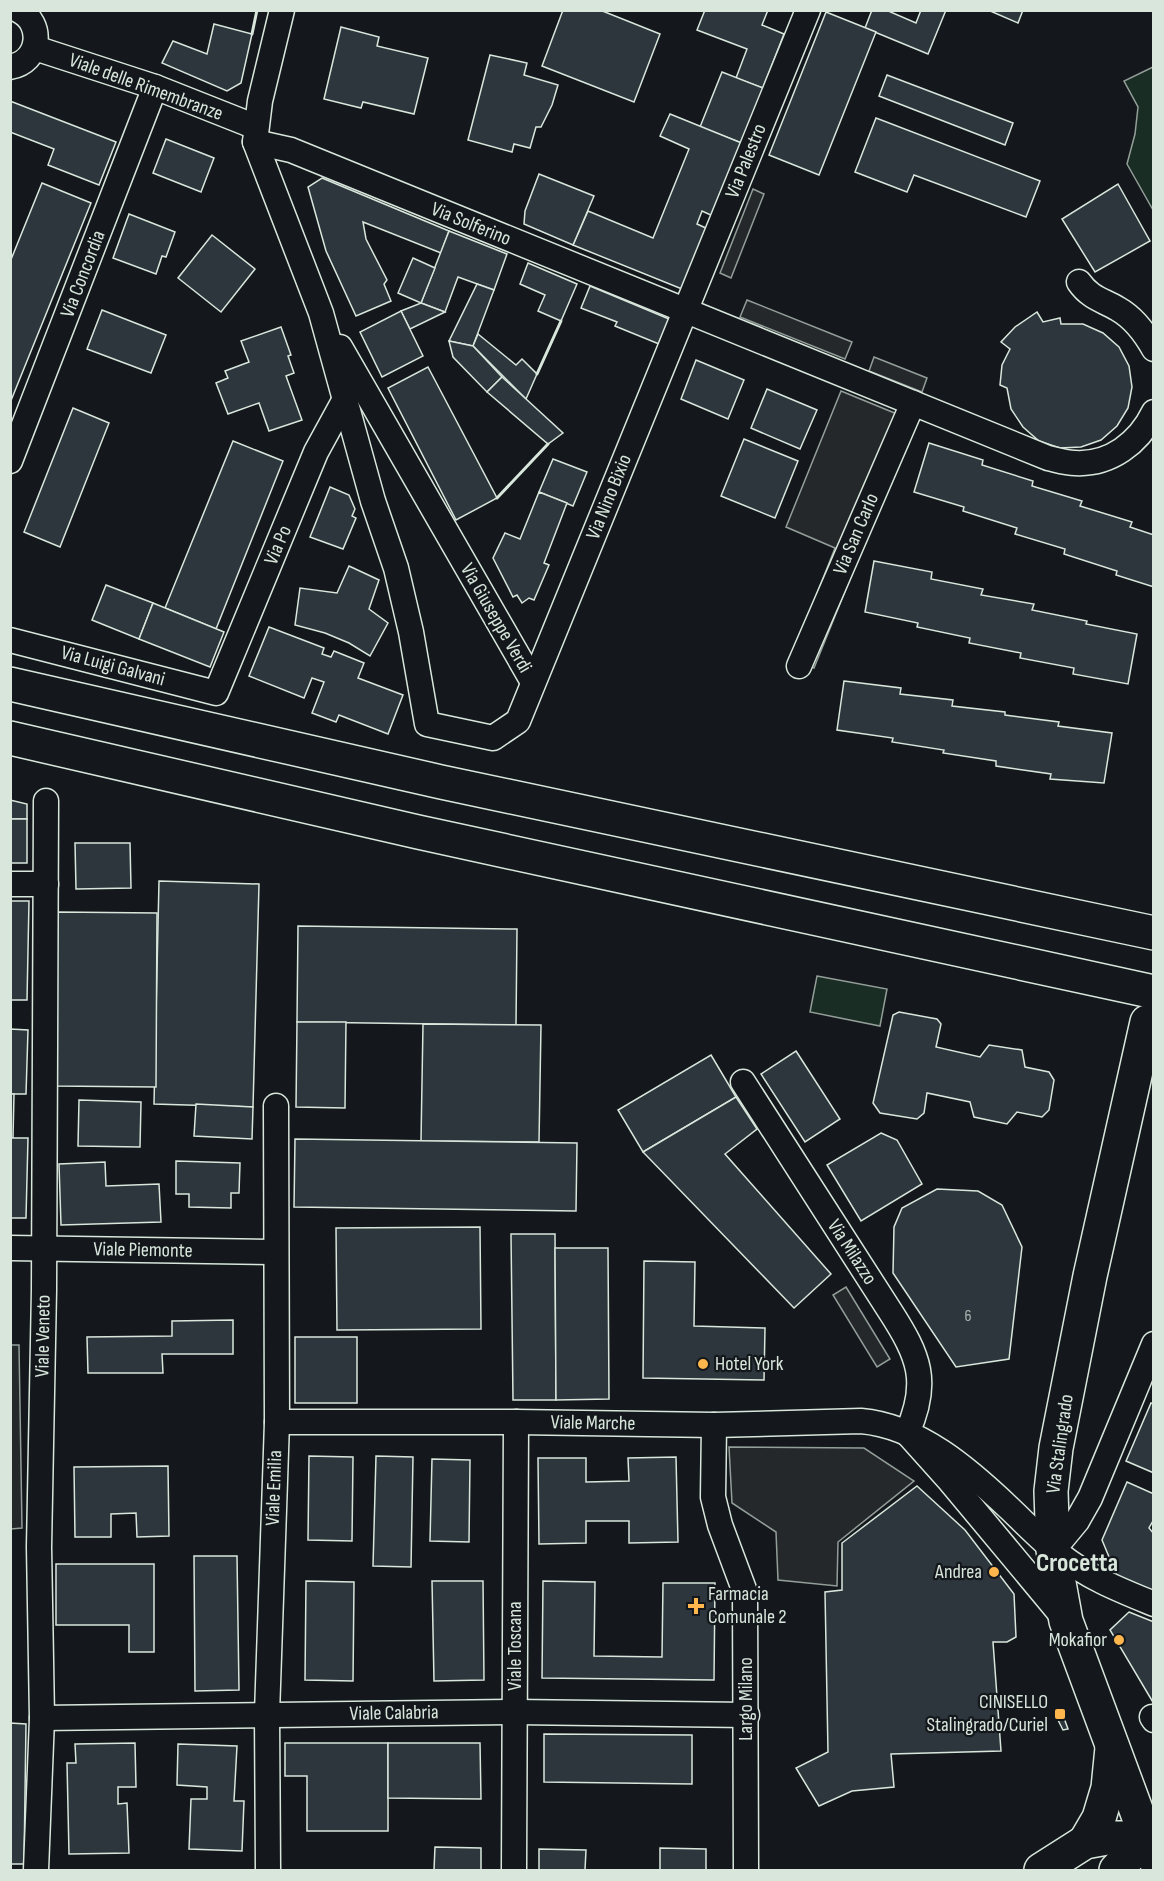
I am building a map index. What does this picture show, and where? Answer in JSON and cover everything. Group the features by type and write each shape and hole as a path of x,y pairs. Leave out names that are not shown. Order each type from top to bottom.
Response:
{"main road":[{"path":"10,684 441,782 1154,933"},
{"path":"10,738 418,832 1150,1007"},
{"name":"Via Stalingrado","path":"1150,1007 1098,1241 1056,1448 1051,1491 1053,1550 1066,1621 1150,1848"},
{"path":"1085,1842 1100,1818 1108,1788 1112,1748"},
{"path":"1041,1870 1085,1842 1107,1838 1150,1848"},
{"path":"1116,1870 1150,1848"}],"street":[{"path":"10,67 23,63 35,48 37,39 31,21 18,10"},
{"path":"255,134 282,10"},
{"name":"Via Palestro","path":"685,312 808,10"},
{"name":"Viale delle Rimembranze","path":"35,48 155,87 255,134"},
{"name":"Via Concordia","path":"10,461 155,87"},
{"name":"Via Solferino","path":"255,134 685,312"},
{"name":"Via Giuseppe Verdi","path":"255,134 321,313 373,501 396,568 411,632 427,724 493,738 518,722 533,682 321,313"},
{"path":"1079,282 1093,298 1119,309 1136,323 1154,349"},
{"path":"685,312 1048,458 1074,464 1105,459 1122,450 1142,432 1154,412"},
{"name":"Via Nino Bixio","path":"533,682 685,312"},
{"name":"Via Po","path":"216,693 316,452 345,399"},
{"name":"Via San Carlo","path":"799,666 913,403"},
{"path":"308,472 326,456 341,452 363,466"},
{"name":"Via Luigi Galvani","path":"10,640 216,693"},
{"name":"Viale Veneto","path":"36,1870 42,1718 39,1547 46,801"},
{"path":"10,884 46,884"},
{"name":"Via Milazzo","path":"743,1083 911,1347 919,1372 920,1388 917,1407 907,1433"},
{"name":"Viale Emilia","path":"268,1870 267,1714 277,1422 276,1106"},
{"name":"Viale Piemonte","path":"10,1248 275,1252"},
{"path":"1053,1550 1077,1521 1090,1498 1154,1344"},
{"name":"Viale Marche","path":"277,1422 714,1425 861,1421 881,1424 907,1433 966,1471 1053,1550 1095,1579 1154,1604"},
{"name":"Viale Toscana","path":"514,1870 516,1422"},
{"name":"Largo Milano","path":"714,1425 713,1497 720,1525 745,1592 746,1870"},
{"name":"Viale Marche","path":"907,1433 950,1481 1066,1621"},
{"name":"Viale Calabria","path":"42,1718 515,1712 747,1715"}],"green space":[{"path":"1153,67 1153,210 1127,164 1135,134 1138,107 1124,81"},
{"path":"817,976 887,989 880,1026 810,1012"}],"shaded area":[{"path":"753,189 764,194 731,278 720,273"},
{"path":"747,300 852,342 845,359 740,317"},
{"path":"874,357 927,378 922,392 869,371"},
{"path":"841,391 914,421 814,668 791,659 835,548 786,527"},
{"path":"846,1287 890,1359 877,1367 833,1295"},
{"path":"11,1345 19,1345 22,1528 11,1529"},
{"path":"729,1447 864,1448 914,1481 838,1542 837,1586 778,1580 776,1532 732,1503"}],"building":[{"path":"563,10 600,10 660,34 634,102 542,66"},
{"path":"705,10 768,10 762,25 784,34 763,88 736,78 747,49 697,30"},
{"path":"872,10 886,10 916,23 921,10 946,10 928,54 865,28"},
{"path":"988,10 1023,10 1018,23"},
{"path":"826,12 876,32 819,175 769,155"},
{"path":"214,24 252,34 241,83 227,91 162,63 173,41 207,54"},
{"path":"341,27 379,37 377,46 428,58 414,114 363,102 361,108 324,99"},
{"path":"490,55 527,63 524,75 558,85 552,105 541,127 536,127 530,148 514,144 512,152 468,140"},
{"path":"722,72 768,90 744,144 700,127"},
{"path":"887,75 1013,123 1005,145 879,96"},
{"path":"10,101 116,142 99,185 48,165 54,149 10,132"},
{"path":"670,114 744,144 713,216 702,211 697,224 708,229 682,289 573,245 588,211 653,238 689,149 660,136"},
{"path":"876,118 1040,181 1026,217 914,175 907,192 855,172"},
{"path":"166,139 214,158 201,192 153,173"},
{"path":"539,174 594,196 573,245 524,224 525,211"},
{"path":"322,178 449,231 441,253 363,222 366,239 387,280 384,284 391,301 356,316 326,251 308,187"},
{"path":"42,183 91,203 10,403 10,262"},
{"path":"1118,184 1150,241 1095,272 1062,219"},
{"path":"129,214 175,232 166,257 162,256 156,274 113,258"},
{"path":"449,231 507,254 494,290 458,277 445,312 421,303"},
{"path":"212,235 255,269 221,312 178,278"},
{"path":"413,258 435,268 421,303 398,293"},
{"path":"528,263 577,284 561,321 538,311 545,295 520,284"},
{"path":"477,284 494,290 473,346 449,341"},
{"path":"590,286 669,319 659,344 615,326 617,322 581,308"},
{"path":"421,303 445,312 410,329 401,311"},
{"path":"102,310 166,335 151,373 87,349"},
{"path":"401,311 423,356 382,377 360,332"},
{"path":"1037,312 1043,322 1060,318 1061,324 1083,324 1103,333 1119,347 1129,366 1132,387 1128,408 1117,426 1101,440 1081,447 1060,448 1039,441 1023,427 1011,409 1007,388 1000,385 1002,365 1010,349 1001,342 1015,327"},
{"path":"281,327 291,355 288,356 294,373 286,376 302,420 269,431 259,403 228,414 216,383 228,378 225,371 249,362 241,341"},
{"path":"478,334 516,365 522,359 537,374 526,399 473,346"},
{"path":"449,341 473,346 502,377 487,392 453,357"},
{"path":"696,360 744,380 728,419 681,399"},
{"path":"428,367 497,498 456,520 388,388"},
{"path":"502,377 563,433 548,444 487,392"},
{"path":"767,389 817,410 800,449 751,428"},
{"path":"73,408 109,423 60,547 24,532"},
{"path":"744,439 798,461 775,518 721,496"},
{"path":"233,441 283,461 216,629 165,608"},
{"path":"929,443 983,460 982,465 1033,481 1032,486 1082,501 1080,506 1132,522 1130,527 1154,535 1154,587 1116,575 1117,571 1064,554 1065,549 1015,534 1017,528 963,511 964,507 914,492"},
{"path":"553,459 587,472 573,506 539,492"},
{"path":"330,487 349,495 355,509 352,516 356,518 343,549 310,537"},
{"path":"539,492 567,503 544,563 549,565 534,600 529,598 522,603 517,595 513,597 493,558 505,533 520,539"},
{"path":"874,561 932,572 931,579 983,589 981,595 1034,604 1032,610 1137,634 1128,684 1073,674 1074,668 1020,658 1021,653 969,643 970,638 917,627 918,623 865,612"},
{"path":"349,566 379,580 369,609 388,623 370,656 349,643 325,633 295,625 300,588 337,593"},
{"path":"106,585 153,603 139,639 92,620"},
{"path":"153,603 224,632 210,667 139,639"},
{"path":"269,627 324,648 322,654 331,657 334,651 364,663 358,678 403,695 388,734 339,715 336,722 312,713 324,682 312,678 304,698 249,676"},
{"path":"844,681 901,688 900,694 953,700 952,706 1005,712 1005,715 1059,722 1058,726 1112,733 1104,783 1050,779 1051,774 996,766 996,761 892,742 893,738 837,730"},
{"path":"10,800 27,804 27,819 10,819"},
{"path":"10,819 27,819 27,863 10,863"},
{"path":"75,843 130,843 131,888 76,889"},
{"path":"159,881 259,884 253,1107 154,1104"},
{"path":"10,901 29,901 27,1000 10,1000"},
{"path":"57,912 157,913 156,1087 55,1086"},
{"path":"298,926 517,929 516,1025 297,1022"},
{"path":"899,1012 937,1019 941,1024 936,1047 980,1057 989,1045 1022,1050 1025,1067 1049,1072 1054,1080 1049,1110 1042,1117 1017,1112 1007,1124 974,1117 970,1102 927,1093 924,1113 917,1119 880,1113 873,1103 893,1015"},
{"path":"297,1022 346,1022 345,1108 296,1107"},
{"path":"423,1024 541,1025 539,1142 421,1141"},
{"path":"10,1029 28,1030 26,1094 10,1094"},
{"path":"796,1051 840,1119 805,1142 761,1074"},
{"path":"711,1055 736,1097 643,1152 618,1110"},
{"path":"10,1094 14,1094 13,1138 10,1138"},
{"path":"736,1097 757,1129 725,1154 831,1274 794,1308 643,1152"},
{"path":"79,1100 141,1102 140,1147 78,1146"},
{"path":"196,1104 253,1107 252,1139 194,1136"},
{"path":"881,1133 897,1140 922,1184 861,1221 827,1165"},
{"path":"10,1138 28,1138 26,1218 10,1218"},
{"path":"295,1139 577,1143 576,1211 294,1207"},
{"path":"176,1161 240,1163 239,1193 231,1193 231,1208 189,1207 189,1194 176,1194"},
{"path":"105,1162 106,1186 159,1184 161,1222 61,1225 59,1164"},
{"path":"937,1189 978,1191 1002,1205 1022,1247 1009,1359 956,1367 893,1273 894,1227 902,1208"},
{"path":"480,1227 481,1329 337,1330 336,1228"},
{"path":"511,1234 555,1234 556,1400 513,1400"},
{"path":"555,1248 608,1248 609,1399 556,1400"},
{"path":"644,1261 695,1262 694,1326 765,1328 764,1380 643,1378"},
{"path":"233,1320 233,1354 162,1354 163,1373 88,1373 87,1337 172,1336 172,1321"},
{"path":"295,1337 357,1337 357,1403 295,1403"},
{"path":"1151,1403 1154,1404 1154,1473 1126,1461"},
{"path":"309,1456 353,1457 352,1541 308,1540"},
{"path":"376,1456 413,1457 411,1567 373,1566"},
{"path":"676,1457 678,1542 629,1543 629,1521 586,1521 586,1543 539,1544 538,1458 586,1458 586,1482 629,1481 628,1458"},
{"path":"432,1459 470,1460 469,1542 430,1541"},
{"path":"168,1466 169,1536 137,1537 136,1513 111,1514 111,1537 75,1537 74,1467"},
{"path":"1127,1482 1154,1494 1154,1519 1149,1528 1154,1534 1154,1591 1117,1576 1102,1540"},
{"path":"917,1486 965,1530 1014,1594 1016,1637 1007,1642 993,1642 1001,1751 891,1754 894,1787 852,1791 819,1806 796,1768 828,1752 825,1592 842,1590 842,1543"},
{"path":"194,1556 237,1556 239,1690 195,1691"},
{"path":"56,1564 154,1564 154,1652 129,1652 129,1625 56,1625"},
{"path":"306,1581 354,1582 353,1681 305,1680"},
{"path":"432,1581 483,1581 484,1680 434,1681"},
{"path":"543,1581 595,1582 594,1656 662,1657 663,1583 715,1583 714,1680 542,1678"},
{"path":"1129,1612 1154,1622 1154,1704 1110,1630"},
{"path":"1064,1718 1068,1729 1063,1730 1058,1720"},
{"path":"10,1723 26,1724 24,1864 10,1864"},
{"path":"544,1734 692,1735 692,1784 544,1782"},
{"path":"135,1743 136,1787 118,1787 118,1804 127,1803 129,1853 69,1854 67,1763 76,1763 75,1744"},
{"path":"285,1743 388,1743 388,1831 307,1831 307,1776 285,1776"},
{"path":"388,1743 480,1743 481,1799 388,1798"},
{"path":"178,1744 237,1746 234,1801 244,1801 242,1851 189,1849 191,1799 207,1799 207,1787 177,1785"},
{"path":"435,1847 481,1848 481,1870 434,1870"},
{"path":"660,1848 706,1849 706,1870 660,1870"},
{"path":"539,1849 586,1850 585,1870 539,1870"}],"wall":[{"path":"252,34 257,10"},
{"path":"537,374 561,321"},
{"path":"497,498 548,444"}],"place":[{"name":"Hotel York","path":"703,1364"},
{"name":"Andrea","path":"994,1572"},
{"name":"Farmacia Comunale 2","path":"696,1606"},
{"name":"Mokafior","path":"1119,1640"},
{"name":"CINISELLO Stalingrado/Curiel","path":"1060,1714"}],"district":[{"name":"Crocetta","path":"1077,1563"}]}
